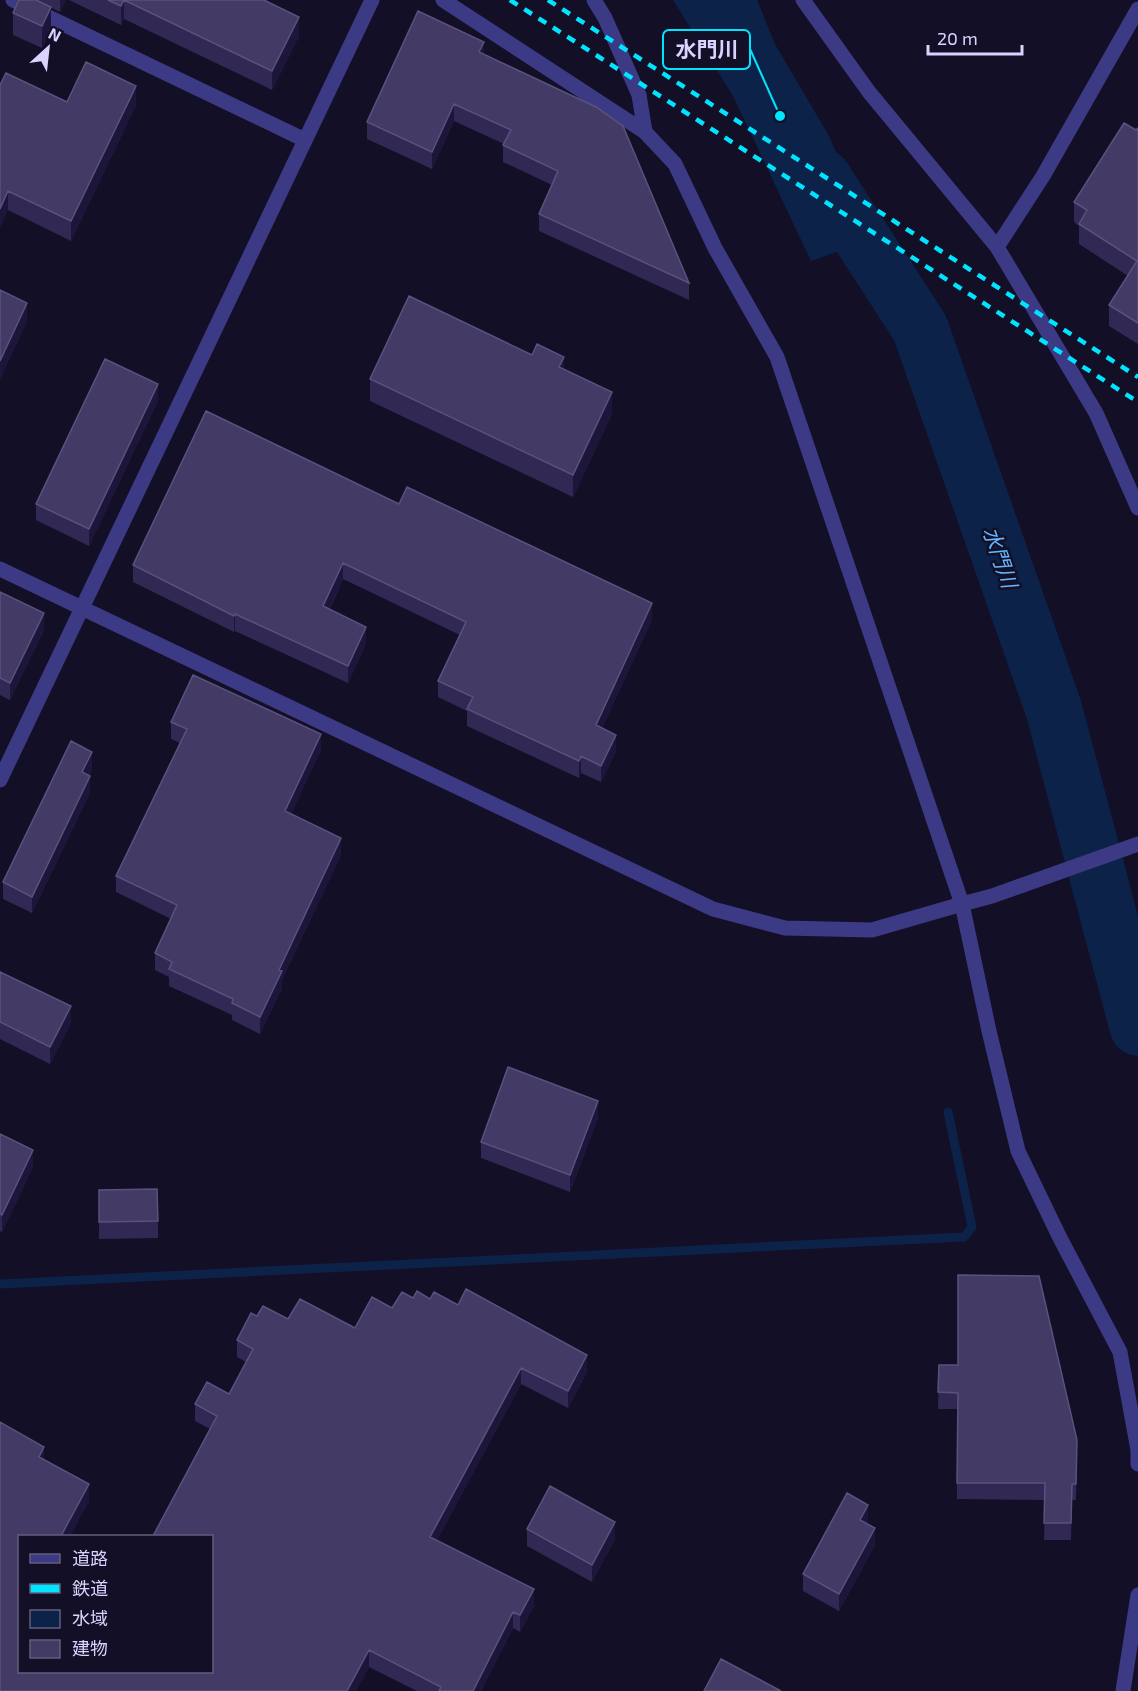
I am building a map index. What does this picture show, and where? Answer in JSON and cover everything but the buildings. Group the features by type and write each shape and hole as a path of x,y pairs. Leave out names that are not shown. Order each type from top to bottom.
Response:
{"street":[{"path":"13,0 305,140"},
{"path":"0,780 372,0"},
{"path":"443,0 645,132 675,164 715,248 777,357 962,904 1018,1151 1060,1238 1120,1352 1138,1450 1138,1464"},
{"path":"594,0 605,18 639,95 645,132"},
{"path":"803,0 869,92 997,247 1096,413 1138,508"},
{"path":"997,247 1043,176 1138,9"},
{"path":"0,568 713,909 785,928 872,930 992,897 1138,844"},
{"path":"1123,1691 1138,1595"}],"water":[{"path":"673,0 757,0 775,44 829,136 874,239 811,261 733,96"}],"waterway":[{"name":"水門川","path":"823,178 920,328 1054,710 1138,1027"},
{"path":"0,1284 964,1237 972,1227 948,1112"}],"railway":[{"path":"510,0 1138,402"},
{"path":"548,0 1138,377"}],"place":[{"name":"水門川","path":"780,116"}]}
